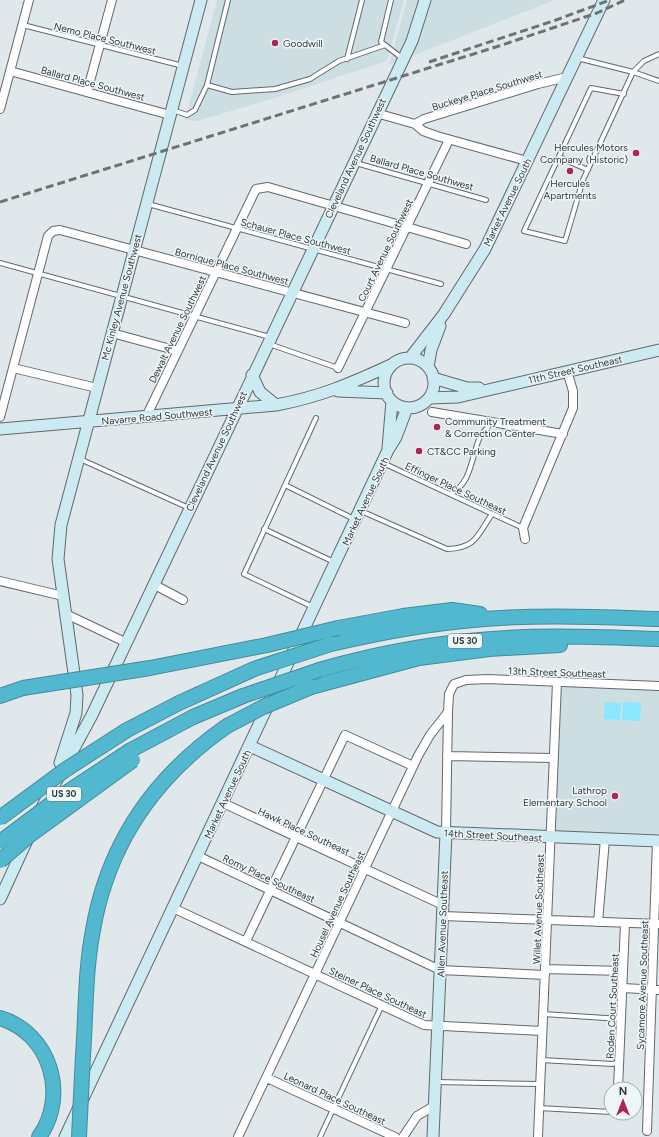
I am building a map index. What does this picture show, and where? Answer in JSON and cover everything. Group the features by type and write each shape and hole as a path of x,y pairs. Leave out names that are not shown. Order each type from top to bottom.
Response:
{"highway":[{"path":"614,617 659,608"},
{"path":"0,688 23,688 150,668 267,645 338,628 404,616 452,610 504,618"},
{"name":"US 30","path":"0,818 65,770 128,730 179,702 254,669 331,644 417,626 504,618 659,618"},
{"name":"US 30","path":"0,842 63,795 132,755 197,723 223,705 243,696 319,670 384,653 468,641 528,637 659,639"},
{"path":"79,1137 92,932 104,884 127,832 150,797 179,764 196,749 227,726 270,704 311,687 426,657 489,649 552,647 614,638"},
{"path":"0,696 23,688"},
{"path":"0,861 30,835 132,755"},
{"path":"0,1018 21,1027 28,1033 40,1047 50,1067 54,1088 53,1106 47,1124 39,1137"}],"street":[{"path":"0,109 29,0"},
{"path":"87,92 112,0"},
{"name":"Mc Kinley Avenue Southwest","path":"46,800 64,754 76,713 77,695 58,559 59,537 87,422 201,0"},
{"name":"Cleveland Avenue Southwest","path":"0,899 46,800 83,732 376,112 403,58 417,28 425,0"},
{"name":"Market Avenue South","path":"410,358 444,314 485,249 604,0"},
{"name":"Ballard Place Southwest","path":"10,71 87,92 171,112"},
{"name":"Buckeye Place Southwest","path":"415,124 424,119 567,77"},
{"path":"376,112 415,124 423,131 449,140 527,161"},
{"name":"Court Avenue Southwest","path":"338,368 449,140"},
{"name":"Dewalt Avenue Southwest","path":"146,417 254,192 259,187 268,187 332,206"},
{"path":"332,206 466,244"},
{"name":"Bornique Place Southwest","path":"39,274 48,236 53,231 60,230 405,323"},
{"path":"0,417 39,274"},
{"name":"Market Avenue South","path":"428,367 431,350 444,314"},
{"path":"112,333 178,351"},
{"name":"11th Street Southeast","path":"429,398 458,397 659,350"},
{"path":"410,358 422,362 428,367 433,378 433,391 429,398 422,404 407,408 389,397 384,380 391,365 398,360 410,358"},
{"name":"Navarre Road Southwest","path":"0,429 276,405 305,400 336,390 391,365"},
{"path":"13,368 97,388"},
{"path":"525,539 522,528 563,434 574,400 573,389 567,371"},
{"path":"252,375 260,392 276,405"},
{"name":"11th Street Southeast","path":"433,378 466,388 492,388"},
{"name":"Navarre Road Southwest","path":"336,390 389,397"},
{"name":"Market Avenue South","path":"388,450 389,397"},
{"name":"Market Avenue South","path":"65,1137 336,564 382,462 396,436 407,408"},
{"path":"432,412 563,434"},
{"path":"0,581 63,596"},
{"path":"153,584 183,600"},
{"path":"66,614 125,642"},
{"name":"13th Street Southeast","path":"448,712 449,693 455,683 476,679 659,686"},
{"name":"Willet Avenue Southeast","path":"538,1137 557,682"},
{"name":"Allen Avenue Southeast","path":"433,1137 446,833 448,712"},
{"name":"Housel Avenue Southeast","path":"238,1137 413,766 428,738 448,712"},
{"path":"246,942 345,735 413,766"},
{"name":"14th Street Southeast","path":"250,746 427,829 446,833 658,841"},
{"path":"447,756 554,758"},
{"name":"Hawk Place Southeast","path":"223,803 365,870 443,911 547,920 657,924"},
{"path":"598,922 604,839"},
{"name":"Sycamore Avenue Southeast","path":"647,1131 656,990 658,841"},
{"name":"Romy Place Southeast","path":"198,856 440,970"},
{"name":"Steiner Place Southeast","path":"173,908 424,1025 542,1031"},
{"name":"Roden Court Southeast","path":"618,1081 625,923"},
{"path":"440,970 545,972 623,971"},
{"path":"622,988 656,990"},
{"name":"Leonard Place Southeast","path":"267,1078 395,1137"},
{"path":"403,1137 417,1116 434,1106"}],"lane":[{"path":"171,112 187,114 195,110 207,85 228,0"},
{"path":"347,59 362,0"},
{"path":"391,0 381,42 403,58"},
{"name":"Nemo Place Southwest","path":"23,25 183,66"},
{"path":"207,85 232,92 275,89 310,79 339,61 385,45"},
{"path":"624,94 591,88 524,231 565,241 583,180 624,94 633,72 644,61 659,54"},
{"path":"576,58 633,72 659,81"},
{"path":"559,157 588,170"},
{"name":"Ballard Place Southwest","path":"353,162 486,200"},
{"name":"Schauer Place Southwest","path":"146,204 441,284"},
{"path":"0,263 195,316 268,340 338,368"},
{"path":"315,608 244,574 316,418"},
{"path":"450,494 459,488 464,482 480,439 493,422"},
{"path":"78,458 189,508"},
{"name":"Effinger Place Southeast","path":"382,462 522,528"},
{"path":"285,485 358,516 447,549 459,548 471,544 492,514"},
{"path":"264,529 336,564"},
{"path":"320,1137 382,1005"},
{"path":"543,1014 621,1019"},
{"path":"541,1060 613,1064 619,1060"},
{"path":"436,1082 540,1084"},
{"path":"539,1108 603,1112"}],"shaded area":[{"path":"217,0 404,0 387,61 262,102 197,121 185,120"},
{"path":"407,0 555,0 389,65"},
{"path":"557,682 659,686 659,841 551,837"},
{"path":"605,702 621,703 620,720 604,719"},
{"path":"623,702 641,703 640,721 622,720"}],"railway":[{"path":"429,62 556,20 610,0"},
{"path":"0,202 499,46 597,13 625,0"}],"place":[{"name":"Goodwill","path":"275,43"},
{"name":"Hercules Motors Company (Historic)","path":"636,153"},
{"name":"Hercules Apartments","path":"570,171"},
{"name":"Community Treatment & Correction Center","path":"437,427"},
{"name":"CT&CC Parking","path":"419,451"},
{"name":"Lathrop Elementary School","path":"615,796"}]}
